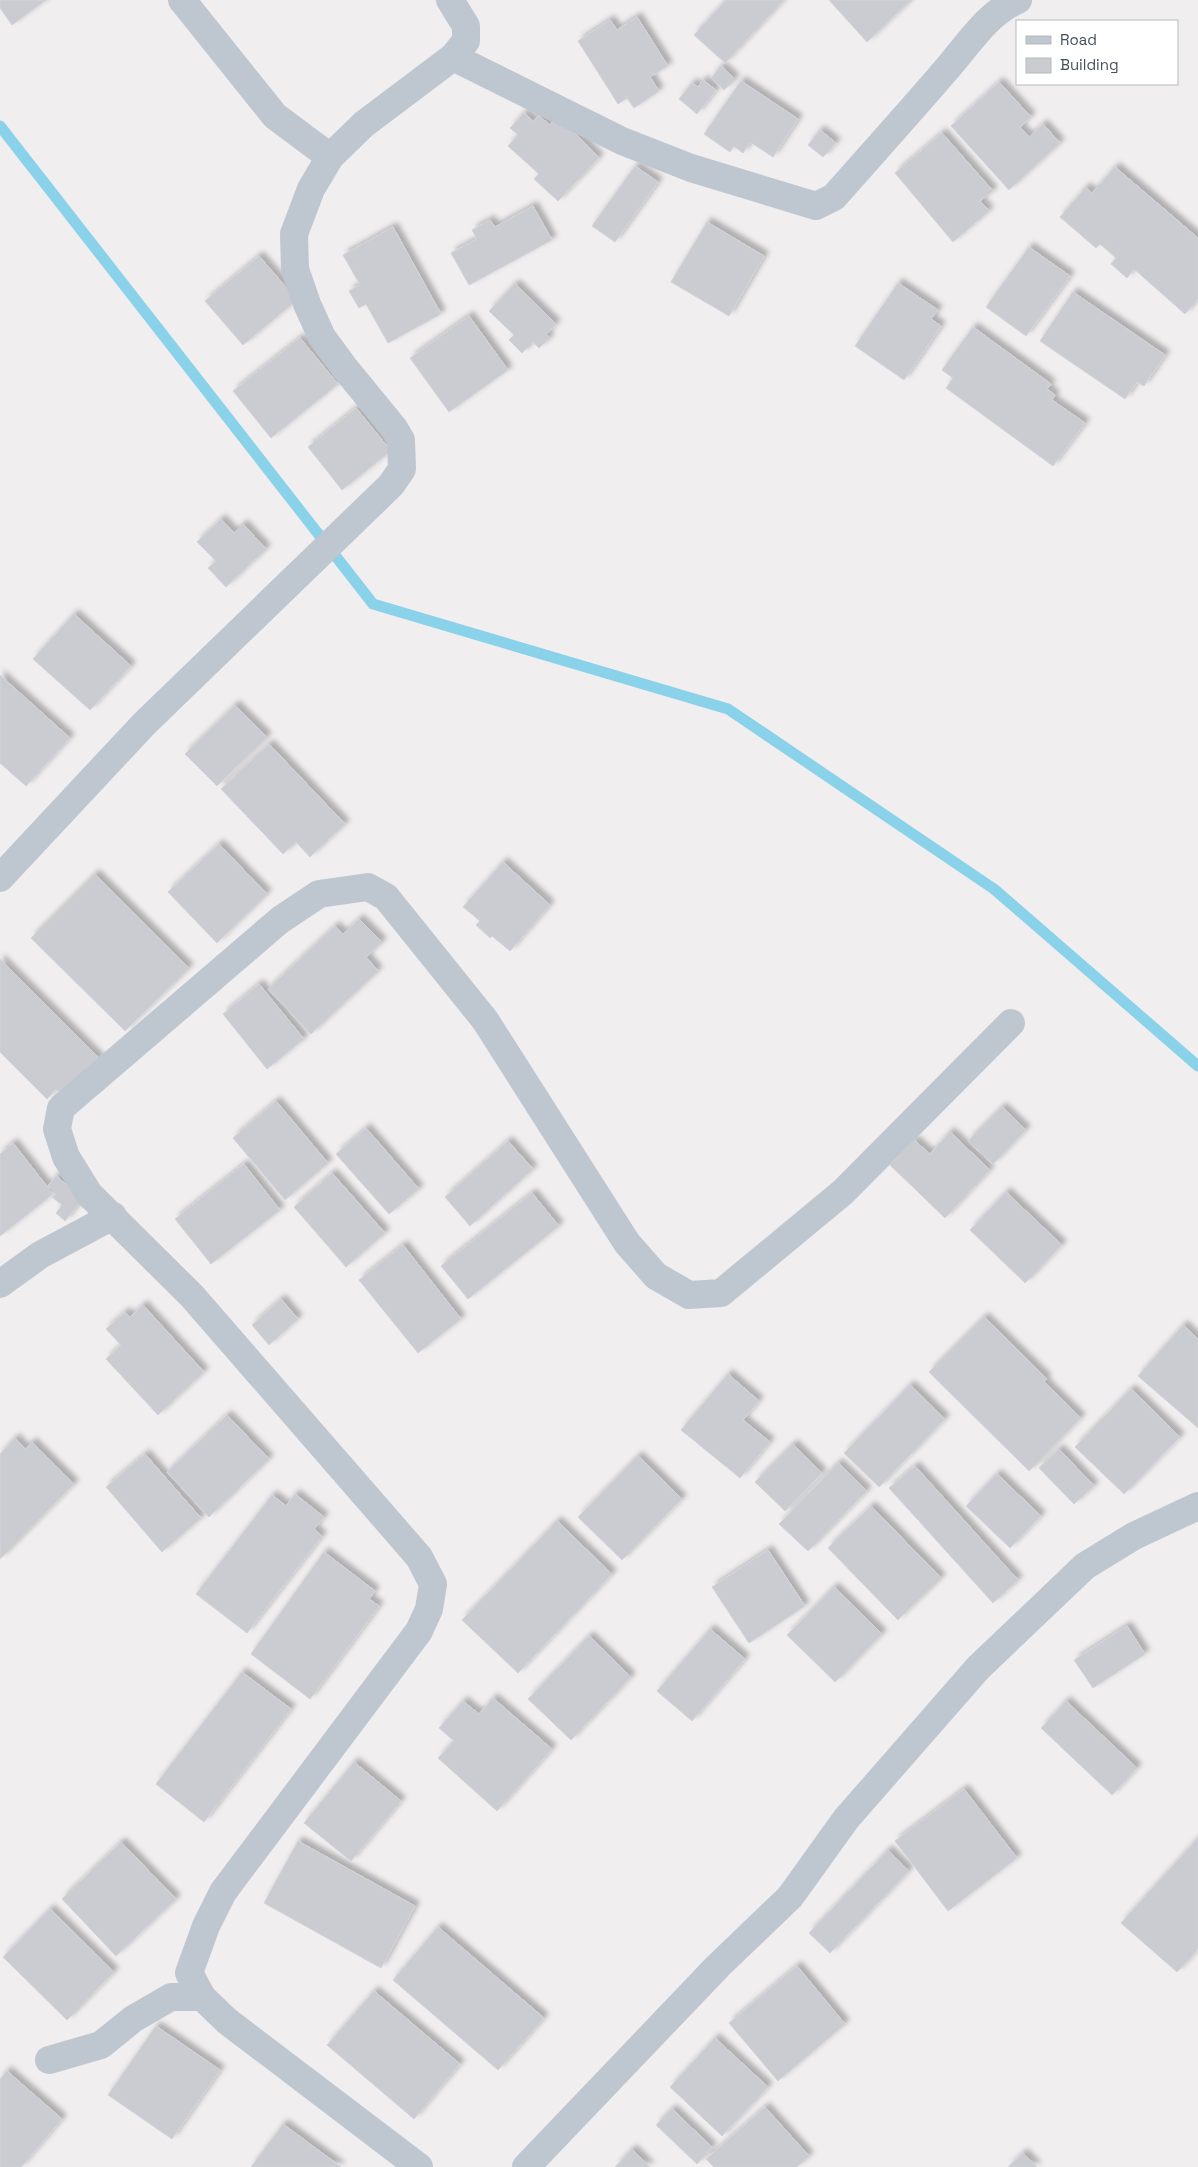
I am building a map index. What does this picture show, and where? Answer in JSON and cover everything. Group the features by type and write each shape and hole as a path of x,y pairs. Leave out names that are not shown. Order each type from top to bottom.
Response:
{"street":[{"path":"182,0 275,116 330,157"},
{"path":"0,878 144,724 391,485 402,469 401,440 322,337 307,304 295,269 294,234 310,189 330,157 364,124 453,57 466,41 466,26 450,0"},
{"path":"453,57 631,144 691,168 816,206 834,197 948,69 987,20 1008,4 1018,0"},
{"path":"419,2167 227,2021 202,1996 189,1973 206,1926 223,1892 419,1631 429,1609 433,1584 419,1557 192,1296 89,1194 66,1157 57,1129 61,1108 280,920 319,894 368,887 386,897 485,1020 627,1242 656,1276 689,1295 721,1293 843,1192 1011,1023"},
{"path":"0,1284 40,1255 113,1216"},
{"path":"526,2167 718,1966 790,1897 846,1819 978,1668 1085,1566 1134,1536 1198,1506"},
{"path":"49,2060 101,2045 133,2019 170,1997 202,1996"}],"building":[{"path":"0,0 46,0 12,25 0,8"},
{"path":"726,0 784,0 725,63 694,35"},
{"path":"829,0 911,0 867,42"},
{"path":"637,17 668,66 650,77 659,91 634,108 627,98 618,104 578,41 610,20 617,30"},
{"path":"721,66 735,79 724,90 711,78"},
{"path":"703,80 716,90 697,114 679,99 692,83 698,87"},
{"path":"741,81 798,119 773,157 750,142 743,153 734,146 730,152 704,134"},
{"path":"999,82 1031,117 1020,127 1029,137 1043,124 1060,143 1009,190 951,126"},
{"path":"524,113 533,121 539,116 550,125 558,116 599,158 558,201 534,179 539,174 508,146 518,135 510,128"},
{"path":"820,130 836,143 823,157 808,145"},
{"path":"942,133 993,191 980,201 989,211 953,242 895,173"},
{"path":"635,166 658,182 615,242 592,226"},
{"path":"1115,167 1198,238 1198,299 1185,314 1134,269 1127,278 1111,264 1116,258 1100,244 1096,248 1060,217 1086,187 1092,193"},
{"path":"533,206 552,240 469,285 451,253 477,239 472,230 490,220 495,227"},
{"path":"707,222 764,256 729,316 671,282"},
{"path":"393,227 441,314 388,343 366,304 359,308 349,291 360,285 343,255"},
{"path":"1029,247 1070,276 1026,336 986,307"},
{"path":"259,256 297,300 243,345 205,301"},
{"path":"898,283 938,310 931,319 941,326 904,380 855,346"},
{"path":"515,284 556,324 546,335 550,338 539,348 533,342 522,353 509,340 514,335 489,311"},
{"path":"1073,292 1165,355 1144,386 1137,382 1125,399 1040,341"},
{"path":"469,316 508,370 449,412 410,358"},
{"path":"973,327 1051,384 1047,389 1055,395 1052,400 1085,423 1053,466 946,388 953,378 942,370"},
{"path":"300,338 338,384 271,438 233,391"},
{"path":"356,408 391,451 342,490 308,447"},
{"path":"221,519 234,533 243,524 266,549 226,587 208,568 216,561 197,542"},
{"path":"74,614 131,666 90,710 33,659"},
{"path":"0,675 70,738 26,786 0,763"},
{"path":"235,705 267,737 217,786 185,754"},
{"path":"269,744 345,824 310,857 296,842 283,854 221,789"},
{"path":"219,844 267,894 217,943 168,892"},
{"path":"503,862 550,905 510,951 492,936 490,938 476,925 480,921 463,907"},
{"path":"95,874 189,968 125,1031 31,938"},
{"path":"359,919 382,942 366,957 378,971 311,1034 268,989 335,926 343,934"},
{"path":"0,959 100,1059 60,1093 56,1089 47,1099 0,1052"},
{"path":"259,984 304,1039 267,1069 223,1014"},
{"path":"276,1101 328,1163 285,1200 233,1138"},
{"path":"1002,1107 1026,1130 993,1164 968,1141"},
{"path":"366,1128 419,1189 389,1214 336,1154"},
{"path":"950,1132 990,1170 945,1218 890,1165 914,1140 930,1154"},
{"path":"508,1141 533,1169 470,1226 445,1197"},
{"path":"13,1143 53,1194 0,1236 0,1154"},
{"path":"244,1164 280,1210 211,1264 175,1219"},
{"path":"332,1173 385,1233 346,1267 294,1207"},
{"path":"56,1176 83,1199 65,1221 56,1213 62,1205 52,1197 56,1194 48,1186"},
{"path":"1006,1192 1062,1245 1025,1283 970,1230"},
{"path":"532,1193 559,1226 468,1299 441,1266"},
{"path":"403,1245 461,1319 418,1353 359,1280"},
{"path":"281,1299 298,1319 269,1345 252,1325"},
{"path":"143,1305 204,1372 158,1415 106,1359 121,1345 106,1329 125,1312 130,1317"},
{"path":"984,1317 1047,1379 1044,1382 1081,1418 1029,1471 929,1372"},
{"path":"1183,1325 1198,1339 1198,1428 1138,1376"},
{"path":"728,1374 759,1401 743,1420 770,1442 740,1478 681,1430"},
{"path":"910,1385 945,1419 879,1487 844,1453"},
{"path":"1131,1389 1180,1437 1124,1494 1075,1447"},
{"path":"227,1415 269,1459 209,1517 167,1472"},
{"path":"15,1438 25,1449 32,1442 74,1484 0,1559 0,1454"},
{"path":"793,1444 822,1473 785,1511 755,1482"},
{"path":"1059,1449 1094,1486 1074,1504 1039,1468"},
{"path":"145,1454 201,1518 162,1552 106,1487"},
{"path":"638,1456 682,1499 622,1560 578,1517"},
{"path":"838,1463 867,1491 808,1551 779,1524"},
{"path":"915,1466 1018,1580 993,1603 889,1488"},
{"path":"997,1474 1041,1516 1010,1548 966,1506"},
{"path":"295,1494 324,1517 314,1529 322,1536 247,1633 196,1594 272,1495 286,1506"},
{"path":"871,1506 941,1578 898,1620 828,1548"},
{"path":"557,1521 612,1574 518,1673 462,1620"},
{"path":"768,1550 805,1606 749,1643 712,1587"},
{"path":"324,1552 375,1591 369,1599 379,1606 310,1699 251,1654"},
{"path":"834,1587 882,1634 835,1682 787,1635"},
{"path":"1127,1626 1145,1654 1093,1688 1074,1660"},
{"path":"710,1629 745,1659 692,1721 657,1691"},
{"path":"589,1636 631,1677 571,1740 528,1699"},
{"path":"242,1672 291,1709 204,1822 156,1784"},
{"path":"493,1698 552,1749 497,1811 438,1758 454,1741 439,1728 463,1701 479,1714"},
{"path":"1066,1701 1137,1768 1112,1795 1041,1728"},
{"path":"354,1762 401,1801 351,1861 304,1823"},
{"path":"964,1789 1017,1858 948,1911 895,1841"},
{"path":"1198,1838 1198,1949 1177,1972 1121,1923"},
{"path":"298,1841 415,1906 381,1968 264,1903"},
{"path":"121,1842 176,1899 116,1956 62,1899"},
{"path":"888,1850 909,1871 830,1953 809,1933"},
{"path":"50,1909 114,1972 67,2020 3,1957"},
{"path":"438,1927 544,2018 498,2070 393,1980"},
{"path":"797,1966 845,2024 778,2081 729,2023"},
{"path":"374,1991 460,2064 414,2119 327,2045"},
{"path":"156,2026 220,2070 172,2139 108,2095"},
{"path":"715,2038 768,2087 722,2136 670,2087"},
{"path":"7,2071 62,2119 21,2167 0,2167 0,2079"},
{"path":"765,2107 809,2156 797,2167 714,2167 706,2159"},
{"path":"672,2109 712,2147 697,2164 656,2125"},
{"path":"283,2124 341,2167 251,2167"},
{"path":"632,2149 650,2167 615,2167"},
{"path":"1023,2153 1037,2167 1008,2167"}],"waterway":[{"path":"0,126 373,604 728,709 994,889 1198,1066"}]}
